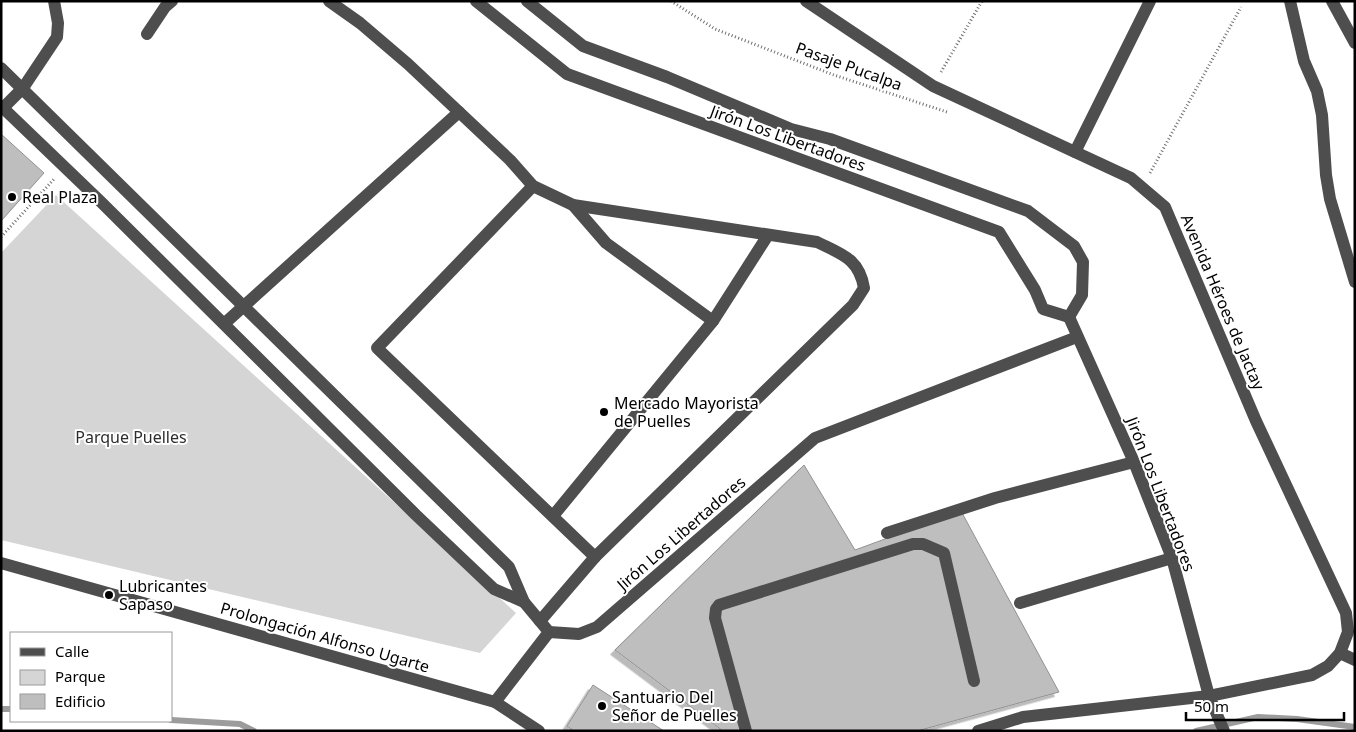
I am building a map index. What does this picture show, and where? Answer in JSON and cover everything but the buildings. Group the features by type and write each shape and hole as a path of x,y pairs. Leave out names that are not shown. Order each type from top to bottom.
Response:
{"street":[{"path":"54,1 58,24 57,37 23,88 2,107 225,324 416,515 494,589 524,602"},
{"path":"147,34 165,7 172,1"},
{"path":"329,1 360,23 408,64 510,160 533,186 573,205 817,242 846,257 862,272 864,288 853,305 596,556 540,621"},
{"name":"Jirón Los Libertadores","path":"476,1 566,74 999,232 1036,290 1043,309 1069,317"},
{"name":"Jirón Los Libertadores","path":"526,1 583,46 667,77 791,129 830,139 1028,211 1074,246 1083,262 1082,295 1069,317"},
{"name":"Avenida Héroes de Jactay","path":"806,1 933,86 1132,178 1165,207 1256,421 1346,613 1348,632 1340,653"},
{"path":"1075,152 1150,1"},
{"path":"1290,1 1304,61 1316,91 1322,115 1326,175 1336,223 1355,282"},
{"path":"1332,1 1355,43"},
{"path":"1,68 509,567 524,602 549,632 495,702"},
{"path":"225,324 243,305 459,112"},
{"path":"533,186 377,348 596,556"},
{"path":"573,205 606,243 714,321"},
{"path":"553,516 714,321 768,235"},
{"name":"Jirón Los Libertadores","path":"1069,317 1134,462 1172,558 1208,696 1224,731"},
{"name":"Jirón Los Libertadores","path":"549,632 580,634 597,627 815,438 1077,337"},
{"path":"887,533 994,498 1134,462"},
{"path":"746,731 715,618 716,609 719,605 913,544 923,544 944,553 974,681"},
{"path":"1020,603 1172,558"},
{"name":"Prolongación Alfonso Ugarte","path":"1,563 495,702 539,731"},
{"path":"978,731 1023,717 1208,696 1312,675 1328,666 1340,653 1355,660"}],"path":[{"name":"Pasaje Pucalpa","path":"671,1 715,29 834,75 936,110 954,114"},
{"path":"933,86 982,1"},
{"path":"1142,187 1241,7"},
{"path":"1,237 65,167"}],"green space":[{"name":"Parque Puelles","path":"56,195 516,613 480,653 1,540 1,253"}],"waterway":[{"path":"1,709 10,709"},
{"path":"1196,731 1258,717 1297,719 1355,727"},
{"path":"172,720 240,724 254,731"}],"place":[{"name":"Real Plaza","path":"12,197"},
{"name":"Mercado Mayorista de Puelles","path":"604,412"},
{"name":"Lubricantes Sapaso","path":"109,595"},
{"name":"Santuario Del Señor de Puelles","path":"602,706"}]}
